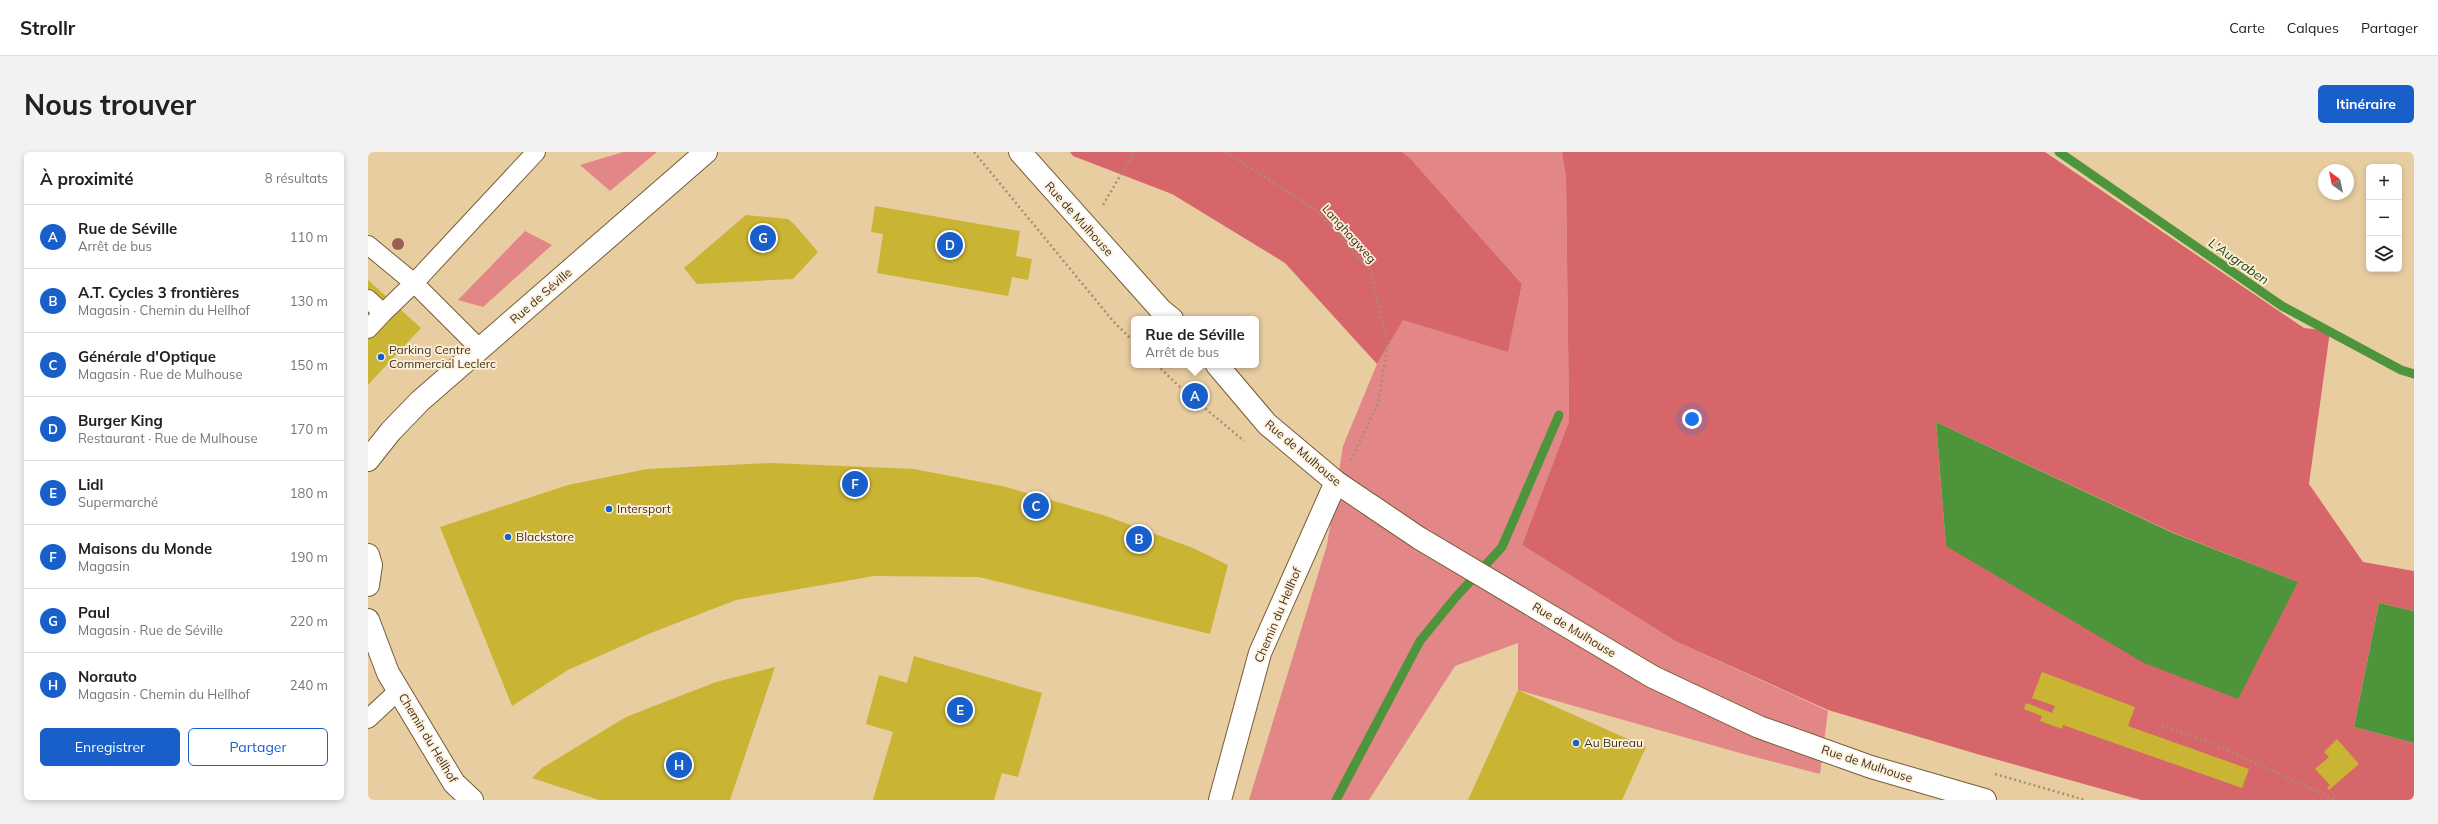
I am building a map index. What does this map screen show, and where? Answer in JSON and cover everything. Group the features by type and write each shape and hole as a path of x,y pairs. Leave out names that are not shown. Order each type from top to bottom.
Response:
{"main road":[{"name":"Rue de Séville","path":"368,475 374,452 405,416 706,152"},
{"name":"Rue de Mulhouse","path":"1020,152 1161,310 1168,316"},
{"name":"Rue de Mulhouse","path":"1220,368 1267,424 1336,482 1451,557 1654,677 1760,727 1871,767 1985,800"},
{"name":"Chemin du Hellhof","path":"1220,800 1260,653 1336,482"},
{"path":"368,555 371,565 368,585"},
{"name":"Chemin du Hellhof","path":"368,620 393,682"},
{"name":"Chemin du Hellhof","path":"368,652 393,682 454,783 472,800"}],"lane":[{"path":"368,329 414,283 536,152"},
{"path":"368,245 414,283 480,350"},
{"path":"368,299 383,313"},
{"path":"368,719 393,682"}],"path":[{"path":"974,152 1113,321 1131,339"},
{"path":"1099,212 1134,152"},
{"name":"Langhagweg","path":"1226,152 1316,210 1370,270 1388,343 1386,358 1378,403 1350,463 1336,482"},
{"path":"2162,725 2216,745 2336,800"},
{"path":"1993,774 2085,800"}],"shaded area":[{"path":"623,152 657,152 610,191 580,165"},
{"path":"1070,152 1402,152 1409,157 1522,284 1508,352 1403,320 1377,364 1285,263 1172,194 1073,156"},
{"path":"1402,152 1562,152 1566,179 1569,421 1522,545 1675,641 1828,711 1820,774 1747,755 1518,690 1518,643 1455,666 1369,800 1249,800 1327,545 1343,446 1377,364 1403,319 1508,351 1522,284 1409,157"},
{"path":"1562,152 2045,152 2304,328 2330,331 2309,484 2363,562 2414,571 2414,611 2379,603 2354,727 2414,743 2414,800 2141,800 1977,754 1828,710 1675,641 1522,545 1569,421 1566,179","holes":["1936,422 2174,533 2298,582 1946,546"]},
{"path":"525,231 552,245 483,307 458,300"},
{"path":"1936,422 2173,533 2298,582 2238,699 2144,663 1946,546"},
{"path":"2379,603 2414,611 2414,743 2354,727"}],"building":[{"path":"875,206 1020,231 1016,256 1032,259 1028,280 1012,277 1008,296 877,273 883,234 871,232"},
{"path":"746,215 788,219 818,252 793,279 697,284 684,268"},
{"name":"Parking Centre Commercial Leclerc","path":"368,280 421,328 368,385"},
{"path":"770,463 914,469 1002,486 1106,516 1193,548 1228,565 1210,634 979,577 874,576 736,600 651,633 568,670 512,706 440,527 568,485 647,469"},
{"path":"914,656 1042,693 1018,777 1002,773 994,800 873,800 893,732 866,724 879,675 907,683"},
{"path":"775,667 730,800 599,800 532,778 542,768 626,717 716,682"},
{"path":"2042,672 2135,707 2128,726 2249,769 2242,788 2063,725 2062,729 2040,721 2042,716 2024,709 2026,703 2052,713 2055,706 2032,698"},
{"path":"1518,690 1646,747 1622,800 1468,800"},
{"path":"2337,739 2359,764 2329,790 2327,788 2330,785 2315,769 2329,757 2324,752"}],"waterway":[{"name":"L'Augraben","path":"2059,152 2282,306 2401,370 2414,374"},
{"path":"1336,800 1420,641 1455,598 1502,547 1559,415"}],"place":[{"name":"Paul","path":"763,238"},
{"name":"Burger King","path":"950,245"},
{"name":"Parking Centre Commercial Leclerc","path":"381,357"},
{"name":"Rue de Séville","path":"1195,396"},
{"name":"Maisons du Monde","path":"855,484"},
{"name":"Générale d'Optique","path":"1036,506"},
{"name":"Intersport","path":"609,509"},
{"name":"Blackstore","path":"508,537"},
{"name":"A.T. Cycles 3 frontières","path":"1139,539"},
{"name":"Lidl","path":"960,710"},
{"name":"Au Bureau","path":"1576,743"},
{"name":"Norauto","path":"679,765"}]}
